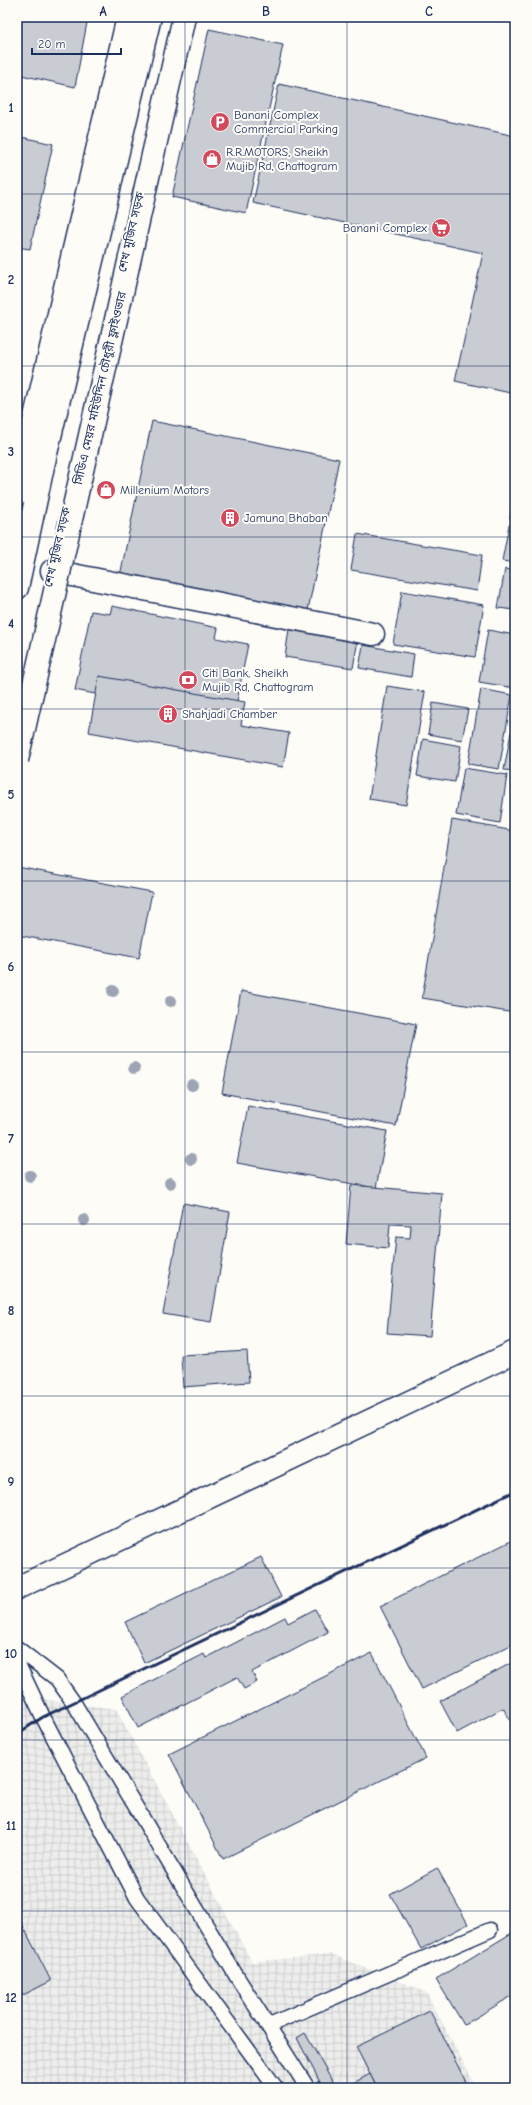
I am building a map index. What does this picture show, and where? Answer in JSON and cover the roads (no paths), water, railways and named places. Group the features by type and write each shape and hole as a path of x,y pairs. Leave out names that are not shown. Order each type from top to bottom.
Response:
{"main road":[{"path":"17,494 128,17"},
{"path":"17,588 43,466 150,17"},
{"name":"শেখ মুজিব সড়ক","path":"17,727 180,17"},
{"name":"সিডিএ মেয়র মহিউদ্দিন চৌধুরী ফ্লাইওভার","path":"17,760 184,17"},
{"path":"52,571 373,634"},
{"path":"17,1588 515,1352"}],"lane":[{"path":"17,1648 57,1679 74,1703 267,2026 307,2087"},
{"path":"17,1662 43,1717 137,1898 276,2088"},
{"path":"267,2026 490,1930"}],"railway":[{"path":"17,1734 43,1717 515,1491"}],"place":[{"name":"Banani Complex Commercial Parking","path":"220,122"},
{"name":"R.R.MOTORS, Sheikh Mujib Rd, Chattogram","path":"212,159"},
{"name":"Banani Complex","path":"441,228"},
{"name":"Millenium Motors","path":"106,490"},
{"name":"Jamuna Bhaban","path":"230,518"},
{"name":"Citi Bank, Sheikh Mujib Rd, Chattogram","path":"188,680"},
{"name":"Shahjadi Chamber","path":"168,714"}]}
